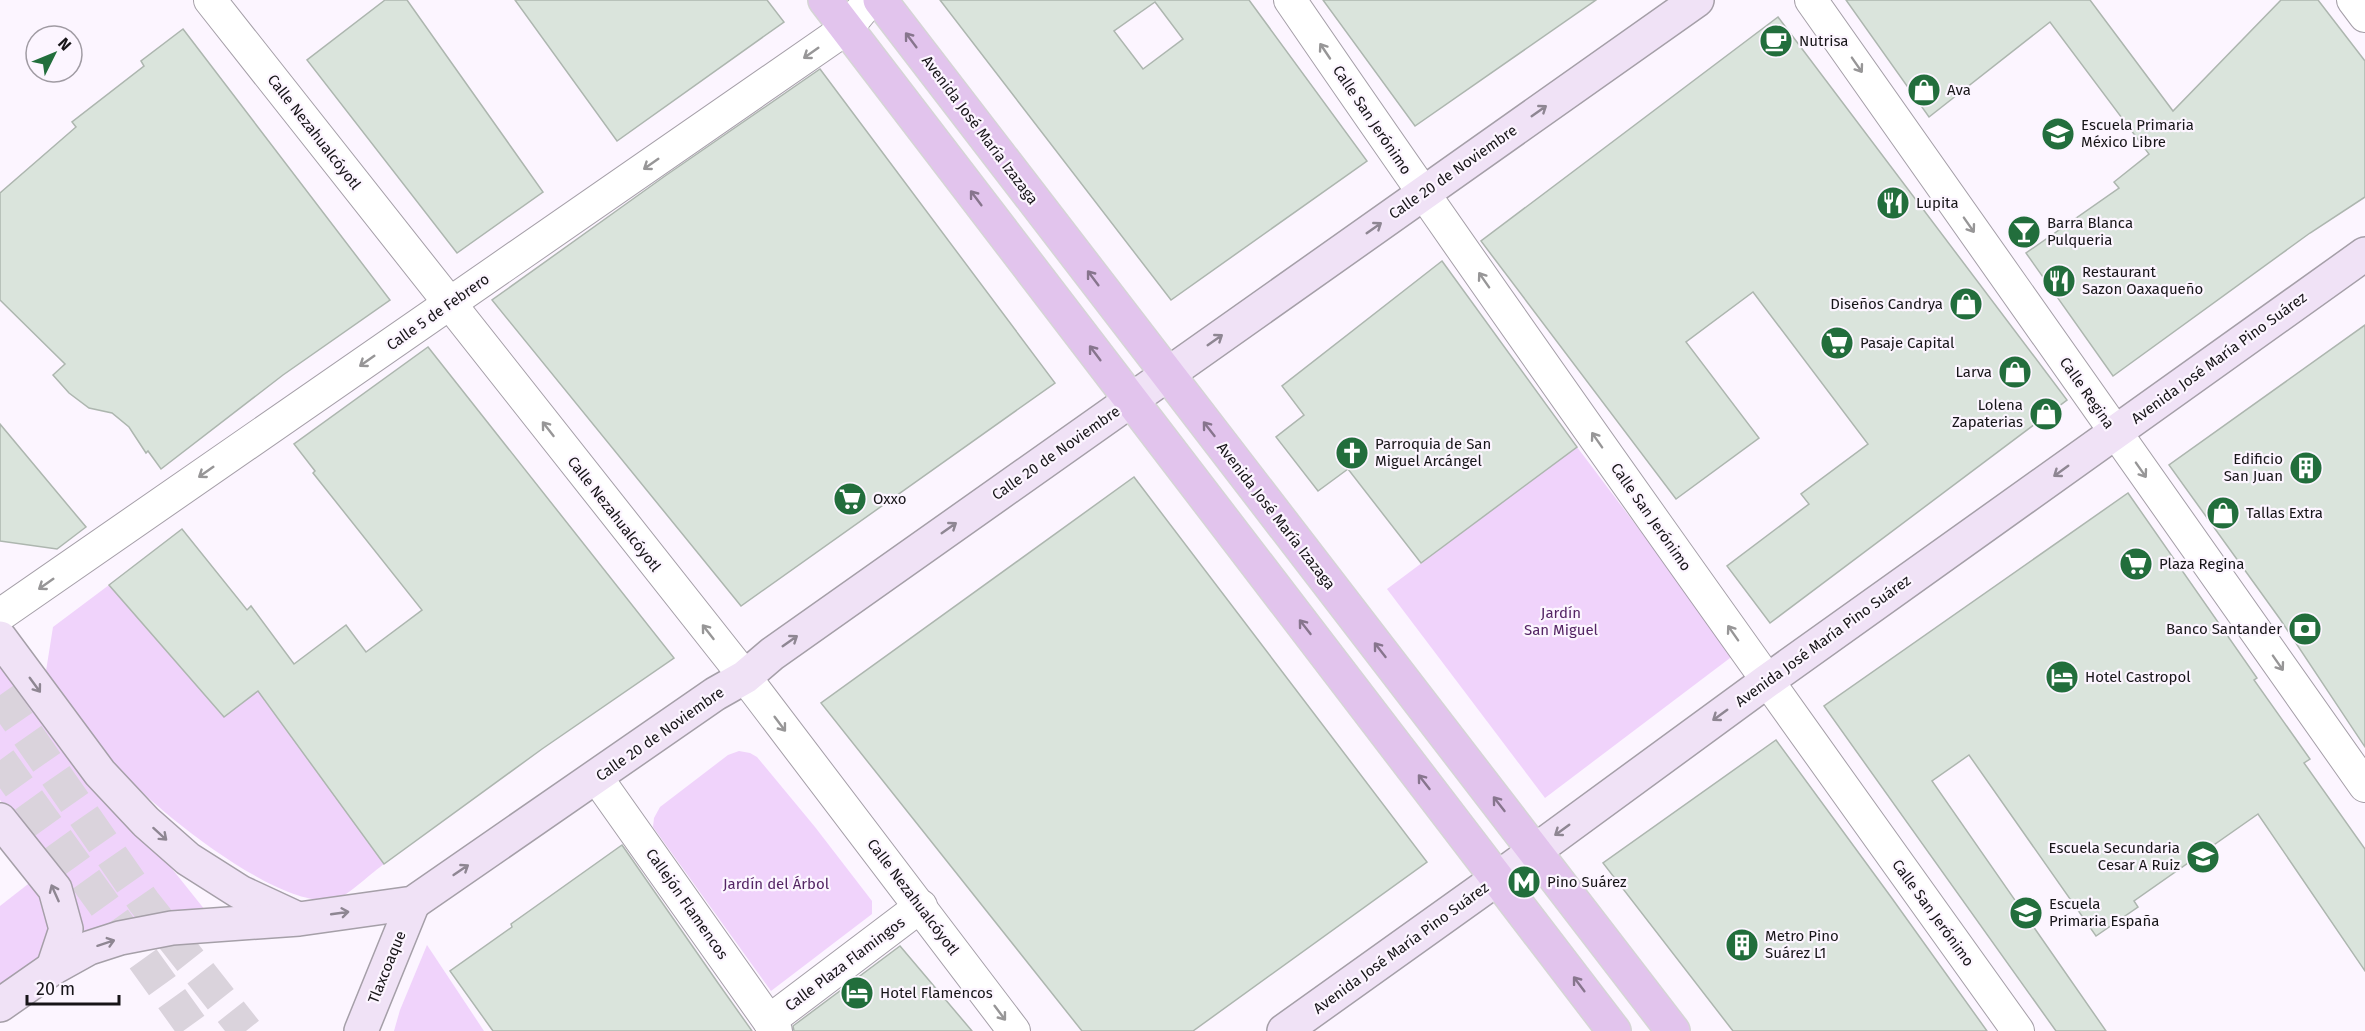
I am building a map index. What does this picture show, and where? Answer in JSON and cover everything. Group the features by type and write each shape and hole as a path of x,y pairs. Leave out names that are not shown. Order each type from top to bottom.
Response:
{"main road":[{"path":"825,0 1614,1031"},
{"name":"Avenida José María Izazaga","path":"880,0 1673,1031"},
{"name":"Calle 20 de Noviembre","path":"413,903 597,778 715,694 745,678 772,654 1697,0"},
{"name":"Avenida José María Pino Suárez","path":"1284,1031 1767,681 2365,254"},
{"path":"0,638 100,773 146,822 188,859 240,892 299,920"},
{"path":"0,820 55,889 66,929 53,968"},
{"path":"0,1005 53,968 89,948 130,936 172,928 299,920 413,903"},
{"name":"Tlaxcoaque","path":"361,1031 413,903"}],"street":[{"name":"Calle Nezahualcóyotl","path":"210,0 745,678 1014,1031"},
{"name":"Calle 5 de Febrero","path":"0,615 847,28 870,0"},
{"name":"Calle San Jerónimo","path":"1290,0 1767,681 2018,1031"},
{"name":"Calle Regina","path":"1811,0 2365,786"},
{"path":"2353,0 2365,16"},
{"name":"Callejón Flamencos","path":"597,778 773,1026"},
{"name":"Calle Plaza Flamingos","path":"773,1026 921,906"}],"green space":[{"name":"Jardín San Miguel","path":"1577,447 1734,655 1545,798 1387,589"},
{"path":"109,585 223,716 258,691 384,864 337,899 313,899 283,890 217,852 184,828 130,781 95,741 46,671 53,627"},
{"path":"0,663 9,665 209,915 87,937 67,888 0,800"},
{"name":"Jardín del Árbol","path":"739,751 757,757 872,901 872,914 771,991 653,827 654,818 660,807 728,755"},
{"path":"32,881 47,904 51,921 40,962 0,991 0,906"},
{"path":"427,945 484,1031 394,1031 400,1010"}],"building":[{"path":"385,0 407,0 543,192 457,253 307,60"},
{"path":"515,0 767,0 784,22 617,141"},
{"path":"940,0 1249,0 1367,161 1171,300","holes":["1155,2 1183,39 1143,69 1114,31"]},
{"path":"1323,0 1596,0 1415,126"},
{"path":"1846,0 2090,0 2173,111 2281,0 2318,0 2365,61 2365,197 2310,233 2113,376 2026,253 2119,188 2114,182 2149,154 2050,22 1929,117"},
{"path":"1778,17 2067,400 1770,623 1727,566 1809,504 1801,494 1868,444 1753,292 1686,342 1759,438 1676,499 1481,241"},
{"path":"183,29 390,300 283,375 161,469 148,451 146,453 129,427 112,413 89,408 69,393 53,375 65,364 0,300 0,193 76,127 72,122 144,66 141,61"},
{"path":"820,69 1055,383 741,606 492,300"},
{"path":"1442,261 1577,447 1421,563 1348,469 1318,491 1276,437 1304,415 1282,386"},
{"path":"2365,325 2365,747 2280,619 2169,465"},
{"path":"428,347 674,658 542,749 384,864 258,691 224,717 109,585 182,529 247,610 251,606 294,664 346,625 366,652 422,610 313,473 315,471 294,444"},
{"path":"0,424 86,527 57,549 0,541"},
{"path":"1134,477 1427,862 1193,1031 1082,1031 821,703"},
{"path":"2128,493 2257,678 2254,680 2310,759 2304,763 2365,849 2365,971 2258,814 2134,901 2138,907 2096,936 1969,755 1932,781 2106,1031 2056,1031 1824,706"},
{"path":"1776,740 1987,1031 1733,1031 1603,863"},
{"path":"622,845 752,1031 493,1031 450,971 512,927 511,924"},
{"path":"900,946 972,1031 794,1031 793,1026"}],"tunnel":[{"path":"0,695 144,902 246,1031"},
{"path":"0,760 195,1031"}],"place":[{"name":"Nutrisa","path":"1776,41"},
{"name":"Ava","path":"1924,90"},
{"name":"Escuela Primaria México Libre","path":"2058,134"},
{"name":"Lupita","path":"1893,203"},
{"name":"Barra Blanca Pulqueria","path":"2024,232"},
{"name":"Restaurant Sazon Oaxaqueño","path":"2059,281"},
{"name":"Diseños Candrya","path":"1966,304"},
{"name":"Pasaje Capital","path":"1837,343"},
{"name":"Larva","path":"2015,372"},
{"name":"Lolena Zapaterias","path":"2046,414"},
{"name":"Parroquia de San Miguel Arcángel","path":"1352,453"},
{"name":"Edificio San Juan","path":"2306,468"},
{"name":"Oxxo","path":"850,499"},
{"name":"Tallas Extra","path":"2223,513"},
{"name":"Plaza Regina","path":"2136,564"},
{"name":"Banco Santander","path":"2305,629"},
{"name":"Hotel Castropol","path":"2062,677"},
{"name":"Escuela Secundaria Cesar A Ruiz","path":"2203,857"},
{"name":"Pino Suárez","path":"1524,882"},
{"name":"Escuela Primaria España","path":"2026,913"},
{"name":"Metro Pino Suárez L1","path":"1742,945"},
{"name":"Hotel Flamencos","path":"857,993"}]}
